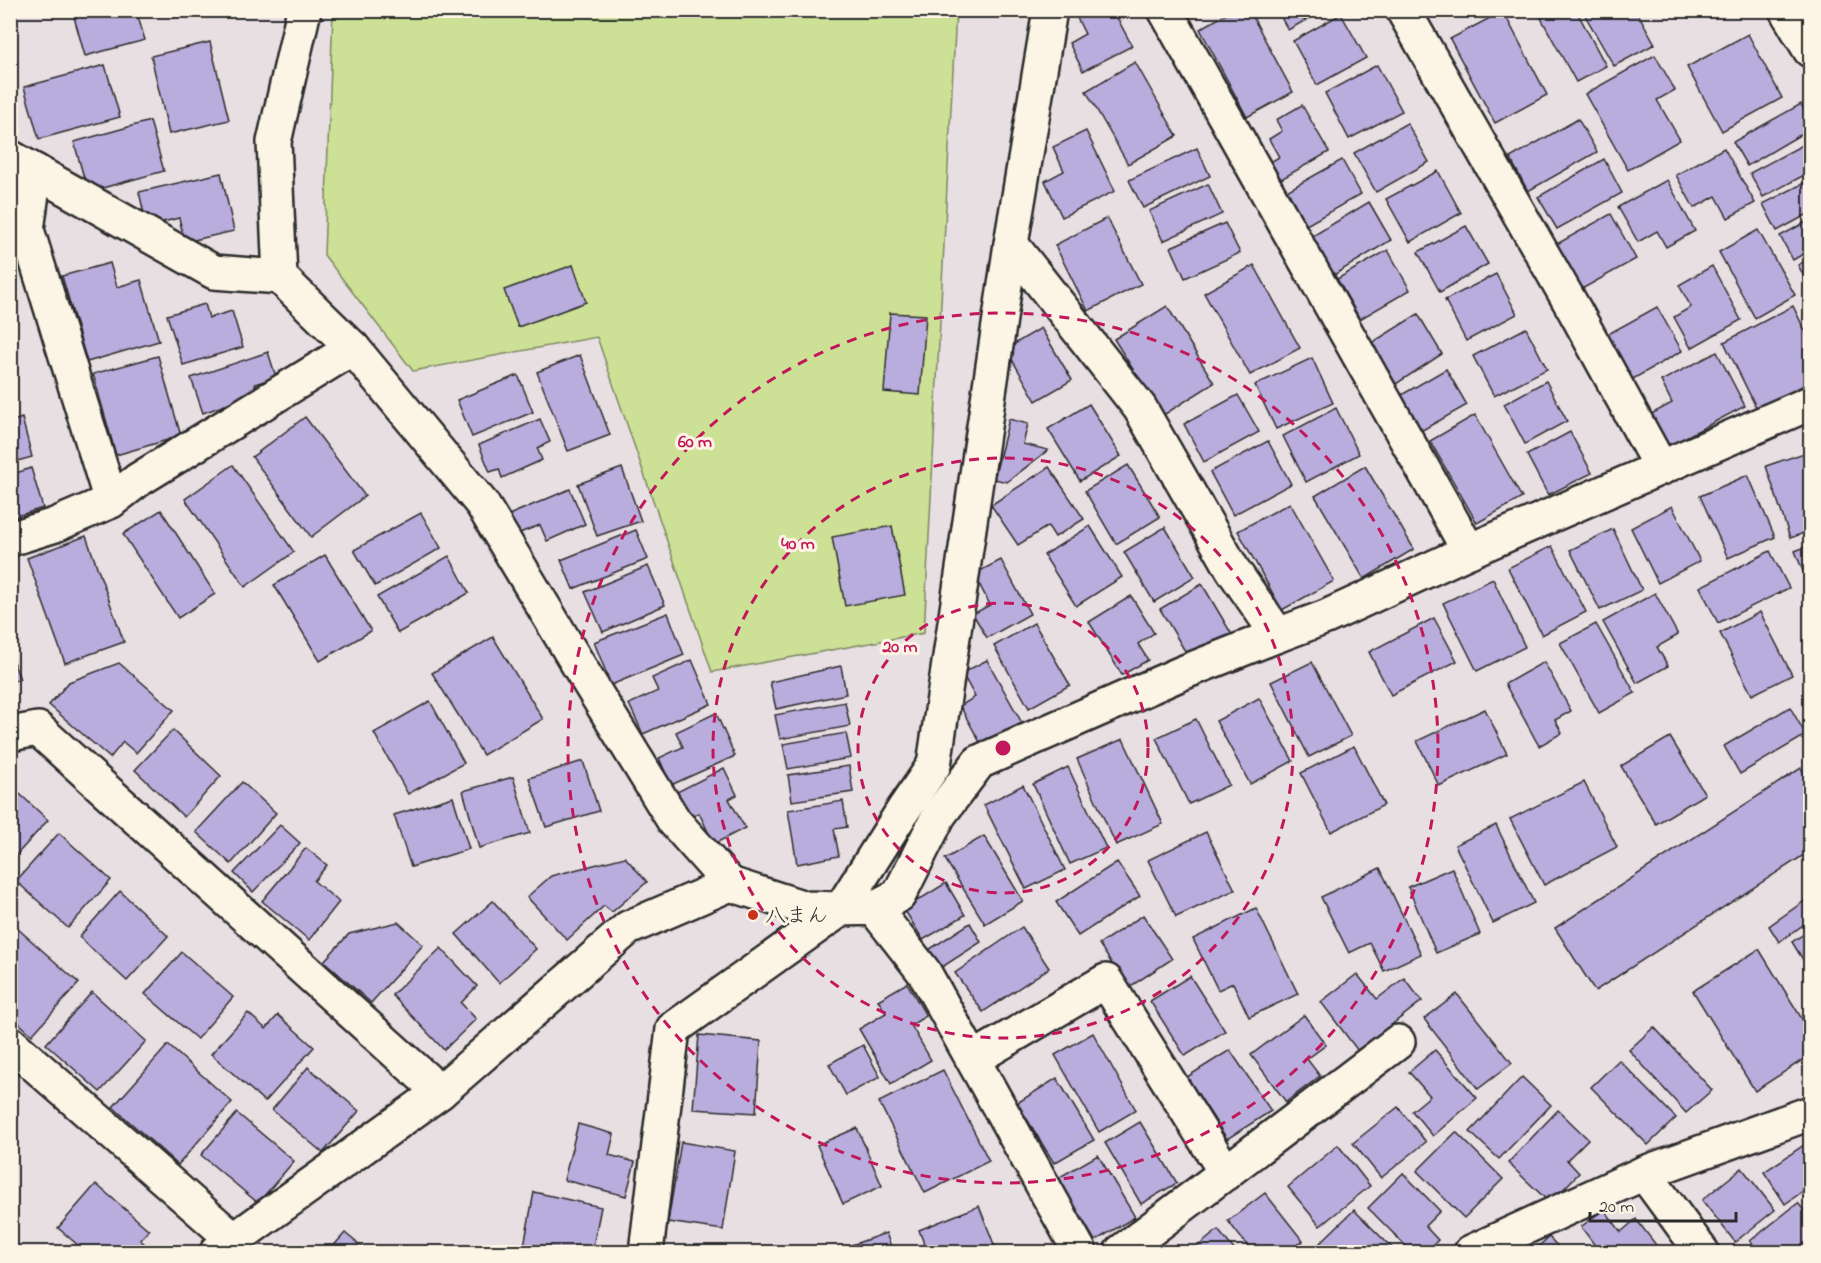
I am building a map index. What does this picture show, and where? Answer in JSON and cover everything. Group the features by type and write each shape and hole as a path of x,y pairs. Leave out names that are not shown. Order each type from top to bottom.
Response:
{"street":[{"path":"280,277 274,142 304,10"},
{"path":"646,1252 673,1029 841,909 904,808 934,765 1011,244 1050,10"},
{"path":"1165,10 1469,551"},
{"path":"1403,10 1569,301 1661,468"},
{"path":"1786,10 1810,50"},
{"path":"19,171 214,272 280,277 354,348 482,504 674,821 729,884 805,908 874,908 899,894 939,815 979,762 1182,673 1326,617 1469,551 1810,403"},
{"path":"19,171 27,230 111,501"},
{"path":"1011,244 1140,408 1233,570 1278,635"},
{"path":"10,539 55,525 111,501 138,480 354,348"},
{"path":"10,734 38,729 440,1092"},
{"path":"10,1043 226,1246 440,1092 628,928 729,884"},
{"path":"874,908 924,972 1080,1252"},
{"path":"973,1059 1106,981 1226,1173"},
{"path":"1121,1252 1398,1042"},
{"path":"1471,1252 1644,1173 1810,1113"},
{"path":"1644,1173 1702,1252"}],"green space":[{"path":"333,11 956,11 924,633 712,672 597,337 413,371 324,255"}],"building":[{"path":"72,10 136,10 145,40 85,56"},
{"path":"171,10 202,10 173,18"},
{"path":"1073,10 1113,10 1132,46 1083,71 1069,43 1085,34"},
{"path":"1233,10 1249,10 1293,92 1247,117 1200,29"},
{"path":"1277,10 1324,10 1288,30"},
{"path":"1555,10 1576,10 1606,66 1576,82 1541,18"},
{"path":"1582,10 1636,10 1655,44 1614,66"},
{"path":"1503,11 1547,95 1495,123 1450,39"},
{"path":"1341,14 1366,58 1317,85 1293,41"},
{"path":"1748,34 1782,98 1722,131 1687,67"},
{"path":"210,42 229,120 169,134 151,56"},
{"path":"1655,55 1675,90 1657,100 1680,140 1628,170 1585,94"},
{"path":"1135,62 1177,136 1128,164 1086,91"},
{"path":"105,65 120,117 39,139 24,87"},
{"path":"1377,65 1402,111 1349,139 1325,93"},
{"path":"1801,104 1810,121 1810,129 1747,166 1733,142"},
{"path":"1302,105 1329,152 1276,182 1267,164 1279,157 1269,139 1282,131 1276,120"},
{"path":"1578,119 1597,152 1528,191 1510,158"},
{"path":"150,121 164,171 88,192 74,142"},
{"path":"1407,123 1429,162 1376,192 1354,153"},
{"path":"1086,131 1115,191 1062,217 1045,181 1064,171 1053,147"},
{"path":"1810,141 1810,172 1763,197 1750,173"},
{"path":"1197,148 1210,176 1143,208 1129,180"},
{"path":"1724,148 1755,203 1728,218 1716,196 1694,208 1676,175"},
{"path":"1604,159 1622,193 1557,229 1538,197"},
{"path":"1342,160 1361,194 1303,227 1283,193"},
{"path":"1438,171 1461,213 1410,242 1386,199"},
{"path":"221,173 234,231 185,242 179,218 147,226 139,192"},
{"path":"1667,180 1695,231 1666,247 1657,231 1638,242 1618,207"},
{"path":"1810,180 1810,213 1777,231 1763,204"},
{"path":"1208,184 1222,214 1163,241 1149,211"},
{"path":"1369,202 1391,240 1329,278 1306,240"},
{"path":"1611,214 1636,259 1580,290 1555,245"},
{"path":"1107,218 1141,284 1088,311 1055,245"},
{"path":"1810,220 1810,250 1793,260 1780,236"},
{"path":"1225,223 1240,253 1185,278 1171,247"},
{"path":"1466,226 1488,264 1440,292 1418,252"},
{"path":"1758,230 1795,295 1755,318 1719,252"},
{"path":"1388,250 1410,290 1360,319 1337,279"},
{"path":"1810,258 1810,288 1798,265"},
{"path":"110,263 117,287 141,280 159,341 87,362 62,276"},
{"path":"573,265 586,302 518,327 504,290"},
{"path":"1254,265 1300,348 1250,375 1204,293"},
{"path":"1712,266 1741,320 1691,348 1674,317 1691,307 1679,285"},
{"path":"1496,274 1517,314 1466,341 1445,300"},
{"path":"205,304 209,318 232,311 243,347 183,365 167,315"},
{"path":"1167,306 1214,383 1162,416 1114,339"},
{"path":"1793,306 1810,341 1810,382 1757,409 1724,342"},
{"path":"1657,307 1682,351 1626,383 1601,338"},
{"path":"890,313 926,315 920,395 884,392"},
{"path":"1418,314 1442,354 1396,384 1370,344"},
{"path":"1041,328 1072,380 1036,401 1006,349"},
{"path":"1526,328 1547,369 1494,396 1473,356"},
{"path":"268,352 276,377 255,384 258,393 203,413 191,378"},
{"path":"1717,352 1745,406 1661,450 1644,418 1672,403 1661,381"},
{"path":"580,355 610,435 568,451 537,372"},
{"path":"158,356 181,436 116,455 93,374"},
{"path":"1312,358 1333,403 1276,429 1255,385"},
{"path":"1446,369 1467,405 1419,432 1398,397"},
{"path":"518,375 533,412 472,437 457,400"},
{"path":"1546,381 1567,421 1525,444 1504,404"},
{"path":"1238,395 1259,432 1204,462 1184,424"},
{"path":"1089,404 1121,456 1080,481 1048,429"},
{"path":"1336,408 1359,454 1306,482 1283,436"},
{"path":"1475,415 1522,498 1477,523 1430,441"},
{"path":"305,417 365,496 311,537 252,457"},
{"path":"22,418 32,457 10,463 10,422"},
{"path":"540,419 550,442 537,448 542,460 502,478 499,469 490,472 479,445"},
{"path":"1009,419 1028,424 1023,444 1048,450 1007,482 994,479"},
{"path":"1570,432 1592,473 1548,495 1527,455"},
{"path":"1268,441 1291,484 1233,515 1210,472"},
{"path":"1810,451 1810,531 1790,538 1766,466"},
{"path":"233,465 294,552 245,587 185,499"},
{"path":"1128,465 1160,517 1116,544 1085,491"},
{"path":"1365,466 1414,549 1364,579 1315,496"},
{"path":"1049,467 1084,519 1055,537 1048,526 1018,545 991,505"},
{"path":"31,468 43,508 10,518 10,475"},
{"path":"622,468 641,521 597,536 578,484"},
{"path":"1748,475 1775,537 1728,558 1700,496"},
{"path":"570,489 585,524 547,541 540,525 517,534 509,515"},
{"path":"1290,503 1334,581 1282,610 1238,531"},
{"path":"1672,506 1700,561 1658,583 1631,528"},
{"path":"161,510 215,594 178,618 123,534"},
{"path":"421,513 441,548 375,586 354,550"},
{"path":"892,526 905,595 845,606 832,537"},
{"path":"1090,526 1122,577 1076,606 1044,555"},
{"path":"1165,527 1195,577 1154,602 1124,552"},
{"path":"1613,529 1642,590 1600,610 1570,550"},
{"path":"636,530 648,559 573,589 561,560"},
{"path":"86,536 124,642 65,663 27,558"},
{"path":"1810,545 1810,589 1795,551"},
{"path":"1552,546 1586,612 1542,635 1508,568"},
{"path":"1770,551 1789,588 1718,623 1700,587"},
{"path":"325,555 371,631 320,661 274,585"},
{"path":"449,556 469,593 398,633 377,597"},
{"path":"1001,560 1030,614 987,638 973,614 990,605 974,574"},
{"path":"648,566 665,605 603,632 585,592"},
{"path":"1493,579 1525,647 1477,671 1443,603"},
{"path":"1202,584 1234,638 1192,663 1160,609"},
{"path":"1655,593 1678,635 1657,647 1668,666 1637,683 1603,622"},
{"path":"1131,596 1154,633 1138,644 1148,660 1122,675 1089,622"},
{"path":"1760,612 1792,675 1752,695 1720,633"},
{"path":"668,613 684,655 611,685 594,642"},
{"path":"1434,618 1457,661 1391,695 1369,652"},
{"path":"1034,623 1070,685 1029,708 994,646"},
{"path":"1596,624 1635,693 1599,713 1560,643"},
{"path":"493,637 543,719 483,755 432,673"},
{"path":"10,654 20,679 10,682"},
{"path":"692,660 711,704 643,734 629,704 658,691 652,678"},
{"path":"987,660 1022,723 981,744 960,706 975,697 962,673"},
{"path":"1312,662 1351,736 1309,757 1271,682"},
{"path":"1544,662 1571,711 1555,720 1562,733 1539,746 1505,684"},
{"path":"119,663 174,710 136,753 123,742 110,758 49,705 69,682"},
{"path":"841,666 846,694 776,709 770,682"},
{"path":"1259,698 1293,761 1250,784 1216,721"},
{"path":"430,701 464,763 408,794 374,733"},
{"path":"845,702 850,726 780,739 775,715"},
{"path":"1790,707 1806,735 1740,774 1724,746"},
{"path":"1485,709 1507,754 1439,786 1417,741"},
{"path":"716,713 735,756 671,785 659,758 683,747 676,732"},
{"path":"1196,719 1229,785 1189,804 1156,738"},
{"path":"173,730 221,776 184,817 135,770"},
{"path":"846,733 851,758 788,769 783,744"},
{"path":"1670,737 1705,794 1656,824 1621,766"},
{"path":"1123,739 1163,824 1116,845 1077,759"},
{"path":"1354,746 1384,805 1331,832 1301,773"},
{"path":"583,761 599,811 546,827 529,778"},
{"path":"849,766 853,792 792,801 788,775"},
{"path":"1068,767 1106,848 1070,864 1033,784"},
{"path":"724,768 737,795 729,799 745,828 714,844 699,813 690,818 677,792"},
{"path":"1801,768 1810,783 1810,851 1595,991 1555,928"},
{"path":"513,777 530,833 479,848 463,791"},
{"path":"242,782 276,813 231,864 196,832"},
{"path":"1584,782 1617,847 1544,885 1510,819"},
{"path":"10,785 48,820 10,862"},
{"path":"1023,785 1065,870 1026,889 984,805"},
{"path":"453,797 469,849 411,867 394,815"},
{"path":"843,801 847,827 834,829 839,856 797,864 788,810"},
{"path":"280,825 300,843 253,892 234,873"},
{"path":"1496,825 1534,903 1493,923 1455,845"},
{"path":"1206,832 1235,890 1176,917 1148,860"},
{"path":"59,833 111,880 68,928 16,881"},
{"path":"984,836 1023,901 985,924 945,859"},
{"path":"306,848 327,865 314,881 339,902 309,940 262,901"},
{"path":"625,857 647,882 612,912 604,906 567,940 527,897 551,876"},
{"path":"1117,862 1140,896 1078,936 1056,902"},
{"path":"1380,868 1421,954 1384,971 1370,943 1349,953 1321,897"},
{"path":"1452,868 1480,934 1436,953 1408,887"},
{"path":"946,883 965,915 923,940 904,909"},
{"path":"120,891 168,936 127,981 79,937"},
{"path":"1810,897 1810,920 1779,942 1769,926"},
{"path":"493,901 536,949 499,983 456,934"},
{"path":"1256,908 1298,994 1249,1017 1233,983 1218,990 1193,939"},
{"path":"1143,915 1172,959 1128,988 1099,944"},
{"path":"398,922 423,945 371,1003 324,961 349,934"},
{"path":"970,923 981,942 939,969 927,951"},
{"path":"1022,927 1049,968 983,1012 955,973"},
{"path":"17,928 79,983 32,1035 10,1015 10,935"},
{"path":"1810,930 1810,971 1792,942"},
{"path":"441,948 477,986 461,1003 476,1019 444,1050 392,995"},
{"path":"1759,949 1810,1032 1810,1055 1755,1091 1693,991"},
{"path":"182,952 233,997 197,1039 145,994"},
{"path":"1357,974 1377,999 1404,978 1422,1001 1358,1051 1321,1002"},
{"path":"1190,976 1225,1031 1185,1056 1150,1001"},
{"path":"907,983 926,1016 911,1025 931,1060 891,1084 859,1029 886,1013 878,1000"},
{"path":"92,992 146,1041 100,1092 46,1044"},
{"path":"1457,994 1512,1063 1478,1089 1424,1019"},
{"path":"248,1013 266,1029 278,1015 314,1047 265,1102 211,1054"},
{"path":"1304,1015 1326,1045 1307,1059 1320,1076 1286,1102 1251,1055"},
{"path":"1654,1027 1712,1090 1686,1113 1629,1050"},
{"path":"1093,1033 1136,1110 1099,1132 1055,1055"},
{"path":"699,1035 761,1041 756,1113 693,1109"},
{"path":"168,1045 232,1102 178,1165 113,1107"},
{"path":"863,1045 880,1077 846,1095 829,1064"},
{"path":"1230,1050 1271,1111 1227,1139 1187,1077"},
{"path":"1435,1050 1477,1098 1433,1136 1412,1111 1430,1096 1409,1072"},
{"path":"1619,1060 1676,1118 1648,1145 1591,1087"},
{"path":"308,1067 359,1111 323,1153 272,1110"},
{"path":"943,1070 989,1161 925,1193 879,1102"},
{"path":"1522,1077 1551,1105 1499,1159 1470,1132"},
{"path":"1057,1078 1094,1140 1054,1163 1017,1103"},
{"path":"1398,1107 1426,1142 1381,1178 1353,1143"},
{"path":"1558,1110 1588,1139 1567,1160 1579,1173 1550,1203 1508,1163"},
{"path":"237,1113 294,1161 258,1203 201,1155"},
{"path":"1140,1122 1177,1183 1141,1204 1105,1143"},
{"path":"578,1124 614,1134 609,1155 635,1162 626,1196 564,1180"},
{"path":"857,1128 882,1186 843,1204 817,1145"},
{"path":"1456,1132 1503,1179 1464,1218 1417,1171"},
{"path":"1810,1141 1810,1186 1785,1204 1764,1172"},
{"path":"681,1142 735,1151 723,1230 668,1222"},
{"path":"1338,1145 1370,1186 1320,1226 1288,1187"},
{"path":"1098,1155 1135,1217 1095,1241 1058,1178"},
{"path":"1742,1168 1775,1210 1735,1242 1702,1200"},
{"path":"1403,1173 1440,1211 1425,1226 1438,1240 1426,1252 1412,1252 1368,1208"},
{"path":"96,1184 149,1230 140,1240 155,1252 86,1252 58,1228"},
{"path":"534,1192 601,1207 592,1252 554,1252 524,1246"},
{"path":"1265,1193 1303,1241 1288,1252 1252,1252 1228,1221"},
{"path":"1798,1203 1810,1218 1810,1252 1759,1252 1750,1241"},
{"path":"979,1206 997,1252 927,1252 919,1230"},
{"path":"1604,1209 1621,1232 1636,1219 1656,1245 1646,1252 1600,1252 1581,1227"},
{"path":"1354,1210 1396,1252 1328,1252 1320,1243"},
{"path":"1218,1230 1236,1252 1191,1252"},
{"path":"345,1233 368,1252 328,1252"},
{"path":"886,1233 893,1252 841,1252 840,1249"},
{"path":"1549,1237 1563,1252 1532,1252"}],"place":[{"name":"八まん","path":"753,915"}]}
